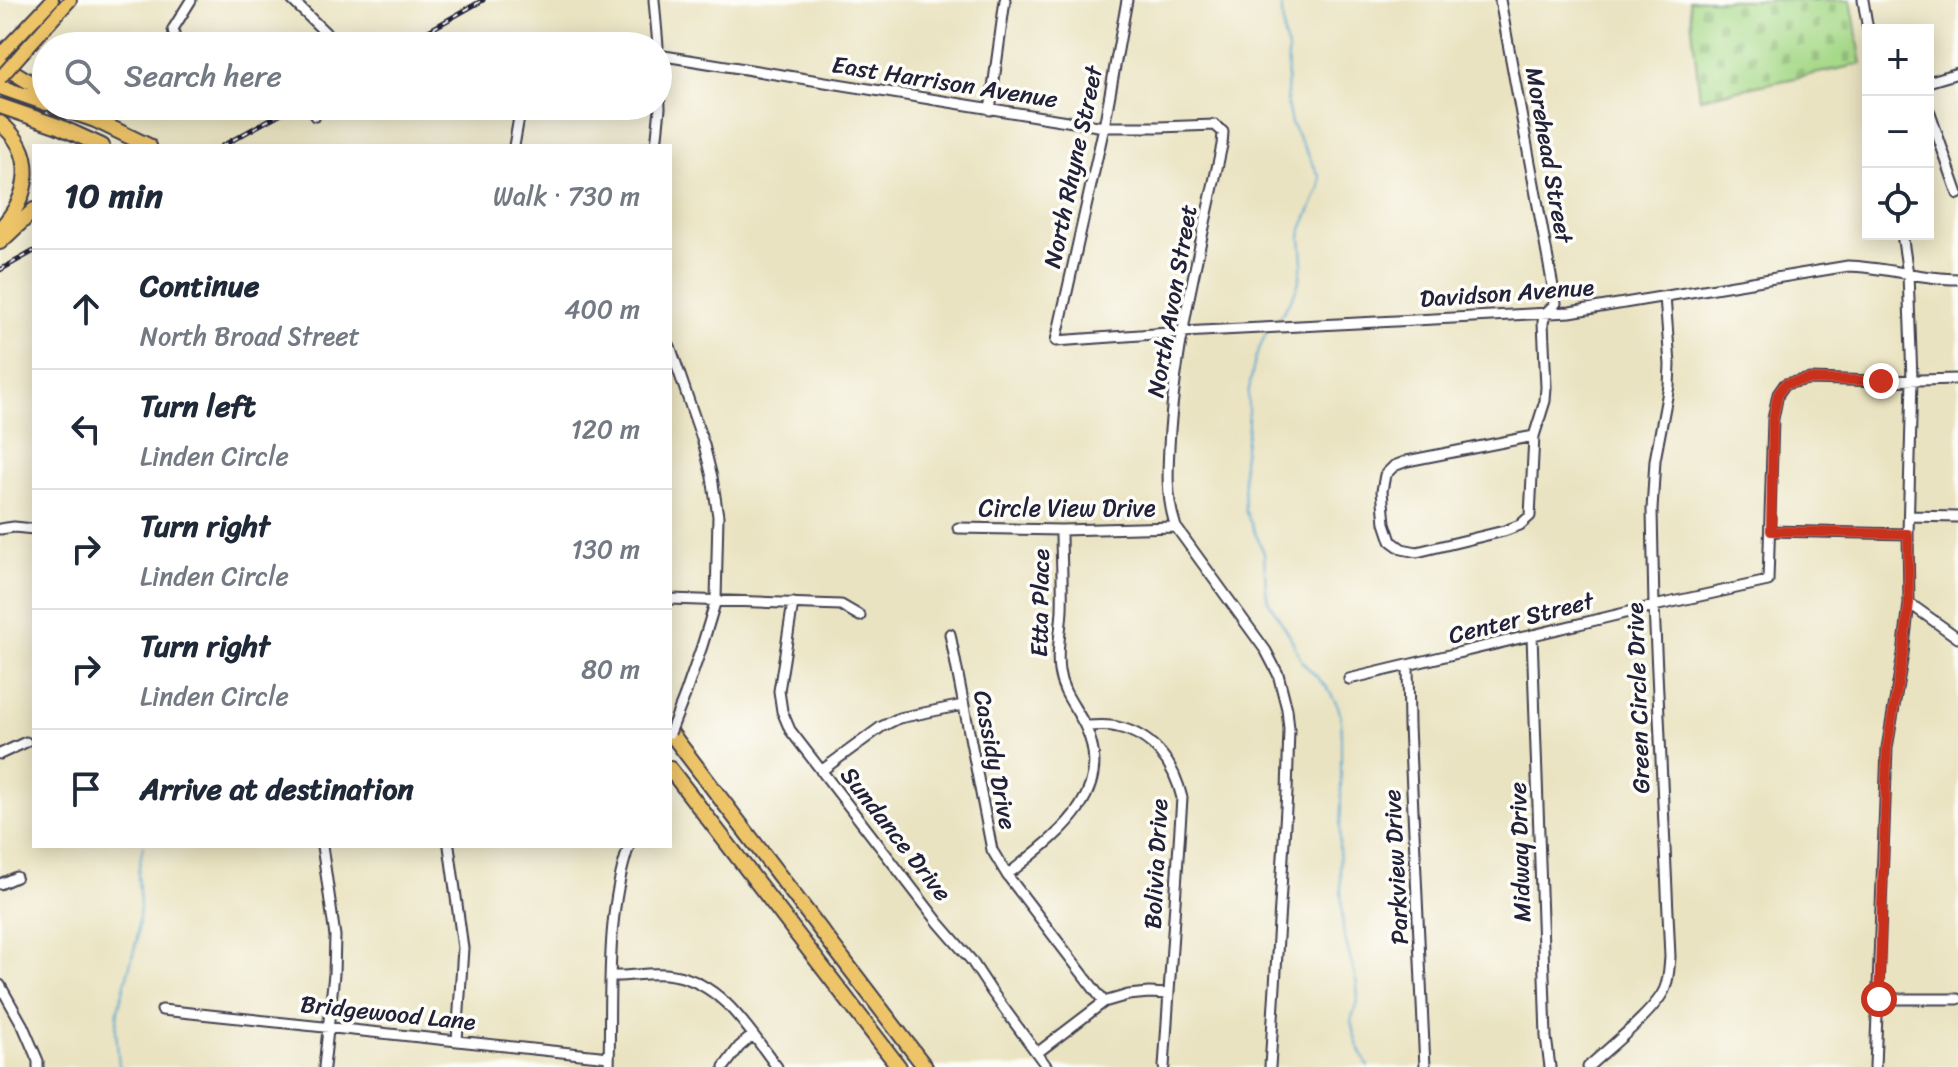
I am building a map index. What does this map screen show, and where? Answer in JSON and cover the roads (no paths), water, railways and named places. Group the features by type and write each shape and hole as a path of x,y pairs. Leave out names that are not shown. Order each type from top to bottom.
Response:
{"highway":[{"path":"0,64 32,83"},
{"path":"0,87 32,98"},
{"path":"0,106 32,117"},
{"path":"41,120 98,144"},
{"path":"95,120 145,144"},
{"path":"0,123 20,146 26,170 22,194 11,217 0,229"},
{"path":"0,242 32,212"},
{"path":"672,735 925,1067"},
{"path":"672,772 899,1067"}],"main road":[{"path":"0,55 52,0"},
{"path":"41,32 70,0"},
{"path":"0,78 32,42"}],"street":[{"path":"174,32 191,0"},
{"path":"292,0 325,32"},
{"path":"654,0 657,32"},
{"path":"990,110 1005,0"},
{"name":"North Rhyne Street","path":"1056,341 1104,127 1127,0"},
{"name":"Morehead Street","path":"1500,0 1556,303 1546,313"},
{"path":"1863,0 1867,24"},
{"name":"East Harrison Avenue","path":"672,56 1104,127 1215,125 1223,132"},
{"path":"1934,80 1958,73"},
{"path":"514,144 519,120"},
{"path":"656,144 659,120"},
{"path":"1934,125 1958,194"},
{"name":"North Avon Street","path":"1223,132 1182,332 1172,409 1168,481 1170,509 1176,527 1266,651 1281,683 1289,729 1270,1067"},
{"path":"1875,1067 1887,748 1909,603 1912,379 1908,274 1903,240"},
{"name":"Davidson Avenue","path":"1056,341 1546,313 1848,266 1958,279"},
{"name":"Green Circle Drive","path":"1588,1067 1655,1005 1664,991 1670,957 1654,606 1653,476 1666,408 1670,365 1665,296"},
{"path":"1534,436 1394,466 1385,475 1382,491 1385,523 1391,541 1402,549 1417,552 1504,531 1520,525 1530,516 1534,436 1545,401 1543,322 1546,313"},
{"path":"672,352 704,445 718,516 716,600 672,727"},
{"path":"1908,534 1771,531 1773,419 1778,394 1785,384 1809,379 1958,379"},
{"path":"1909,516 1958,517"},
{"name":"Circle View Drive","path":"958,528 1061,530 1176,527"},
{"path":"0,529 32,529"},
{"name":"Etta Place","path":"1007,875 1075,816 1092,777 1093,753 1085,726 1066,696 1057,652 1062,609 1061,530"},
{"name":"Center Street","path":"1349,679 1768,581 1771,531"},
{"path":"672,599 841,605 860,616"},
{"name":"Sundance Drive","path":"793,603 779,691 782,711 790,730 971,960 1047,1067"},
{"path":"1909,603 1958,638"},
{"name":"Cassidy Drive","path":"950,634 992,850 1007,875 1104,1002"},
{"name":"Midway Drive","path":"1532,635 1546,1037 1550,1067"},
{"name":"Parkview Drive","path":"1408,666 1425,1067"},
{"path":"821,771 881,727 899,718 963,705"},
{"name":"Bolivia Drive","path":"1085,726 1117,727 1136,734 1162,754 1177,778 1182,798 1164,1067"},
{"path":"0,754 26,742"},
{"path":"322,848 335,936 324,1067"},
{"path":"449,848 463,948 457,1041"},
{"path":"609,1062 616,897 628,849"},
{"path":"0,884 16,877"},
{"path":"611,976 663,974 695,981 722,999 777,1067"},
{"path":"0,985 23,1026 38,1067"},
{"path":"1037,1053 1104,1002 1128,995 1169,994"},
{"path":"1879,999 1958,999"},
{"name":"Bridgewood Lane","path":"162,1010 457,1041 609,1062"},
{"path":"724,1067 753,1035"}],"waterway":[{"path":"1276,321 1299,281 1303,262 1302,229 1320,188 1320,177 1291,123 1287,104 1288,49 1281,0"},
{"path":"1266,333 1255,359 1248,394 1243,461 1245,510 1264,553 1268,601 1302,662 1326,686 1341,717 1339,848 1343,931 1357,984 1358,998 1351,1021 1368,1067"},
{"path":"119,1067 118,1010 137,939 140,907 138,873 143,848"}],"railway":[{"path":"427,32 483,0"},
{"path":"226,144 269,120"},
{"path":"0,270 32,252"}]}
